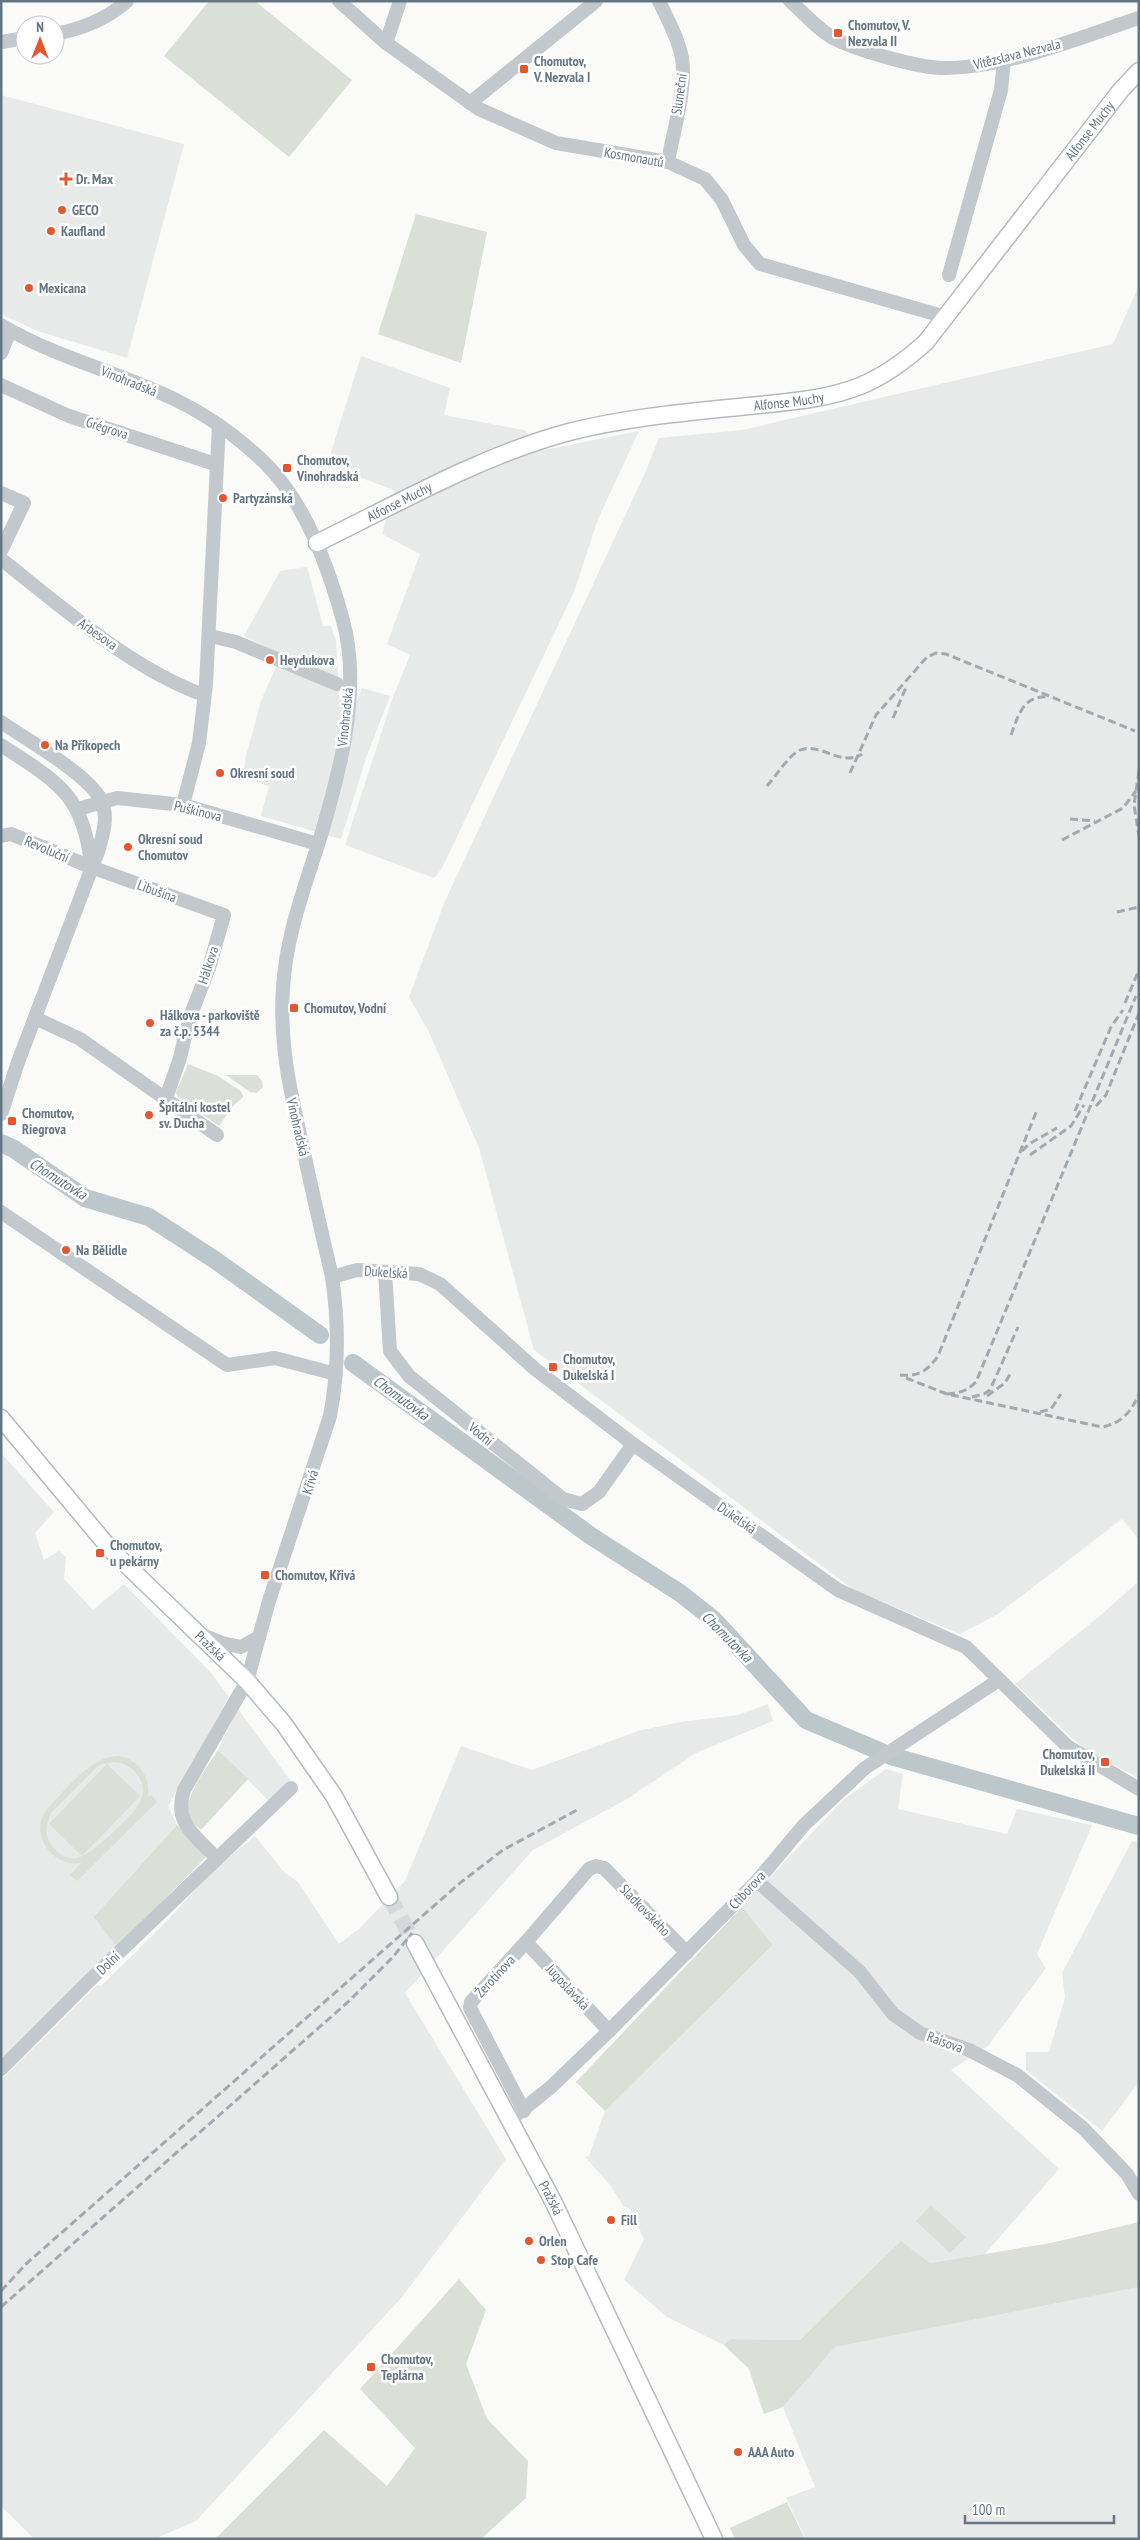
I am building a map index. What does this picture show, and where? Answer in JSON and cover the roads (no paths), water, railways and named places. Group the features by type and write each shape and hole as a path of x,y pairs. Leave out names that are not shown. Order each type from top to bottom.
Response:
{"main road":[{"name":"Alfonse Muchy","path":"317,543 464,470 524,446 568,433 626,420 827,396 861,386 901,364 926,342 1060,168 1139,71"},
{"name":"Pražská","path":"1,1418 111,1550 248,1681 284,1724 318,1771 389,1897"},
{"name":"Pražská","path":"416,1943 517,2116 593,2283 714,2539"}],"street":[{"path":"65,31 86,26 104,17 127,1"},
{"name":"Kosmonautů","path":"339,1 386,43 470,103 556,143 668,162 705,179 722,200 744,246 760,264 946,317"},
{"path":"386,43 400,1"},
{"path":"470,103 596,1"},
{"name":"Sluneční","path":"659,1 672,26 682,60 681,88 668,162"},
{"name":"Vítězslava Nezvala","path":"790,1 836,40 886,57 942,68 1004,60 1139,18"},
{"path":"1,42 15,40"},
{"path":"949,275 1001,90 1004,60"},
{"path":"1,352 6,328"},
{"name":"Vinohradská","path":"6,328 62,356 174,399 219,424 276,475 317,543 334,589 346,635 349,685 344,746 318,844 296,910 283,985 283,1047 292,1100 332,1277"},
{"name":"Grégrova","path":"1,385 69,416 215,464"},
{"path":"183,805 199,743 210,636 215,464 219,424"},
{"path":"1,493 24,503 1,551"},
{"name":"Arbesova","path":"1,559 83,624 173,684 204,695"},
{"path":"210,636 236,642 337,684"},
{"path":"1,722 89,784 102,801 105,828 1,1114"},
{"path":"1,745 53,781 78,809 86,831 91,867"},
{"name":"Puškinova","path":"78,809 102,801 132,798 183,805 318,844"},
{"name":"Revoluční","path":"1,836 12,834 91,867"},
{"name":"Libušina","path":"91,867 224,915"},
{"name":"Hálkova","path":"165,1101 180,1058 189,1019 209,968 224,915"},
{"path":"35,1018 80,1039 165,1101 217,1135"},
{"path":"1,1212 226,1365 275,1358 336,1374"},
{"name":"Dukelská","path":"332,1277 357,1270 419,1274 440,1284 535,1369 633,1444 838,1590 966,1647 1067,1746 1139,1789"},
{"name":"Vodní","path":"385,1272 390,1351 409,1376 563,1499 582,1504 600,1492 633,1444"},
{"name":"Křivá","path":"248,1681 259,1636 330,1416 336,1374 338,1334 332,1277"},
{"path":"199,1633 222,1643 241,1647 259,1636"},
{"name":"Ctiborova","path":"517,2116 609,2031 757,1881 804,1825 866,1768 1000,1680"},
{"path":"217,1859 181,1819 180,1804 184,1790 248,1681"},
{"name":"Dolní","path":"1,2069 88,1982 291,1788"},
{"name":"Žerotínova","path":"517,2116 470,2008 471,2002 589,1869 596,1866 604,1868"},
{"name":"Sladkovského","path":"604,1868 687,1952"},
{"name":"Raisova","path":"757,1881 860,1972 893,2014 920,2033 969,2050 1017,2075 1083,2128 1126,2174 1139,2194"},
{"name":"Jugoslávská","path":"526,1942 609,2031"}],"waterway":[{"name":"Chomutovka","path":"1,1143 14,1149 85,1198 149,1217 215,1260 320,1335"},
{"name":"Chomutovka","path":"353,1363 591,1536 680,1593 713,1619 806,1720 891,1756 1139,1826"}],"tunnel":[{"path":"389,1897 415,1943"}],"railway":[{"path":"850,773 876,715 927,657 936,653 946,654 1135,731"},
{"path":"893,718 907,685"},
{"path":"1011,735 1019,714 1027,703 1033,699 1048,697"},
{"path":"767,786 798,751 814,749 846,758 862,754"},
{"path":"1139,771 1134,805 1139,836"},
{"path":"1062,840 1123,808 1136,791"},
{"path":"1070,819 1095,821"},
{"path":"1117,912 1139,907"},
{"path":"1125,1003 1139,970"},
{"path":"947,1394 963,1391 970,1388 976,1382 1136,996"},
{"path":"1075,1111 1111,1027 1123,1010"},
{"path":"1096,1106 1106,1095 1139,1013"},
{"path":"1030,1155 1071,1126 1084,1105"},
{"path":"900,1375 912,1375 922,1372 938,1356 1037,1110"},
{"path":"1022,1151 1029,1144 1057,1128"},
{"path":"972,1397 984,1394 990,1390 1018,1327"},
{"path":"987,1396 1005,1383 1010,1374"},
{"path":"906,1378 947,1394 1102,1427 1115,1423 1125,1416 1139,1394"},
{"path":"1040,1412 1051,1409 1061,1394"},
{"path":"1,2291 27,2263 460,1883 503,1850 577,1810"},
{"path":"1,2307 348,2002 393,1957 412,1933"}],"place":[{"name":"Chomutov, V. Nezvala II","path":"838,33"},
{"name":"Chomutov, V. Nezvala I","path":"524,69"},
{"name":"Dr. Max","path":"66,179"},
{"name":"GECO","path":"62,210"},
{"name":"Kaufland","path":"51,231"},
{"name":"Mexicana","path":"29,288"},
{"name":"Chomutov, Vinohradská","path":"287,468"},
{"name":"Partyzánská","path":"223,498"},
{"name":"Heydukova","path":"270,660"},
{"name":"Na Příkopech","path":"45,745"},
{"name":"Okresní soud","path":"220,773"},
{"name":"Okresní soud Chomutov","path":"128,847"},
{"name":"Chomutov, Vodní","path":"294,1008"},
{"name":"Hálkova - parkoviště za č.p. 5344","path":"150,1023"},
{"name":"Špitální kostel sv. Ducha","path":"149,1115"},
{"name":"Chomutov, Riegrova","path":"12,1121"},
{"name":"Na Bělidle","path":"66,1250"},
{"name":"Chomutov, Dukelská I","path":"553,1367"},
{"name":"Chomutov, u pekárny","path":"100,1553"},
{"name":"Chomutov, Křivá","path":"265,1575"},
{"name":"Chomutov, Dukelská II","path":"1105,1762"},
{"name":"Fill","path":"611,2220"},
{"name":"Orlen","path":"529,2241"},
{"name":"Stop Cafe","path":"541,2260"},
{"name":"Chomutov, Teplárna","path":"371,2367"},
{"name":"AAA Auto","path":"738,2452"}]}
